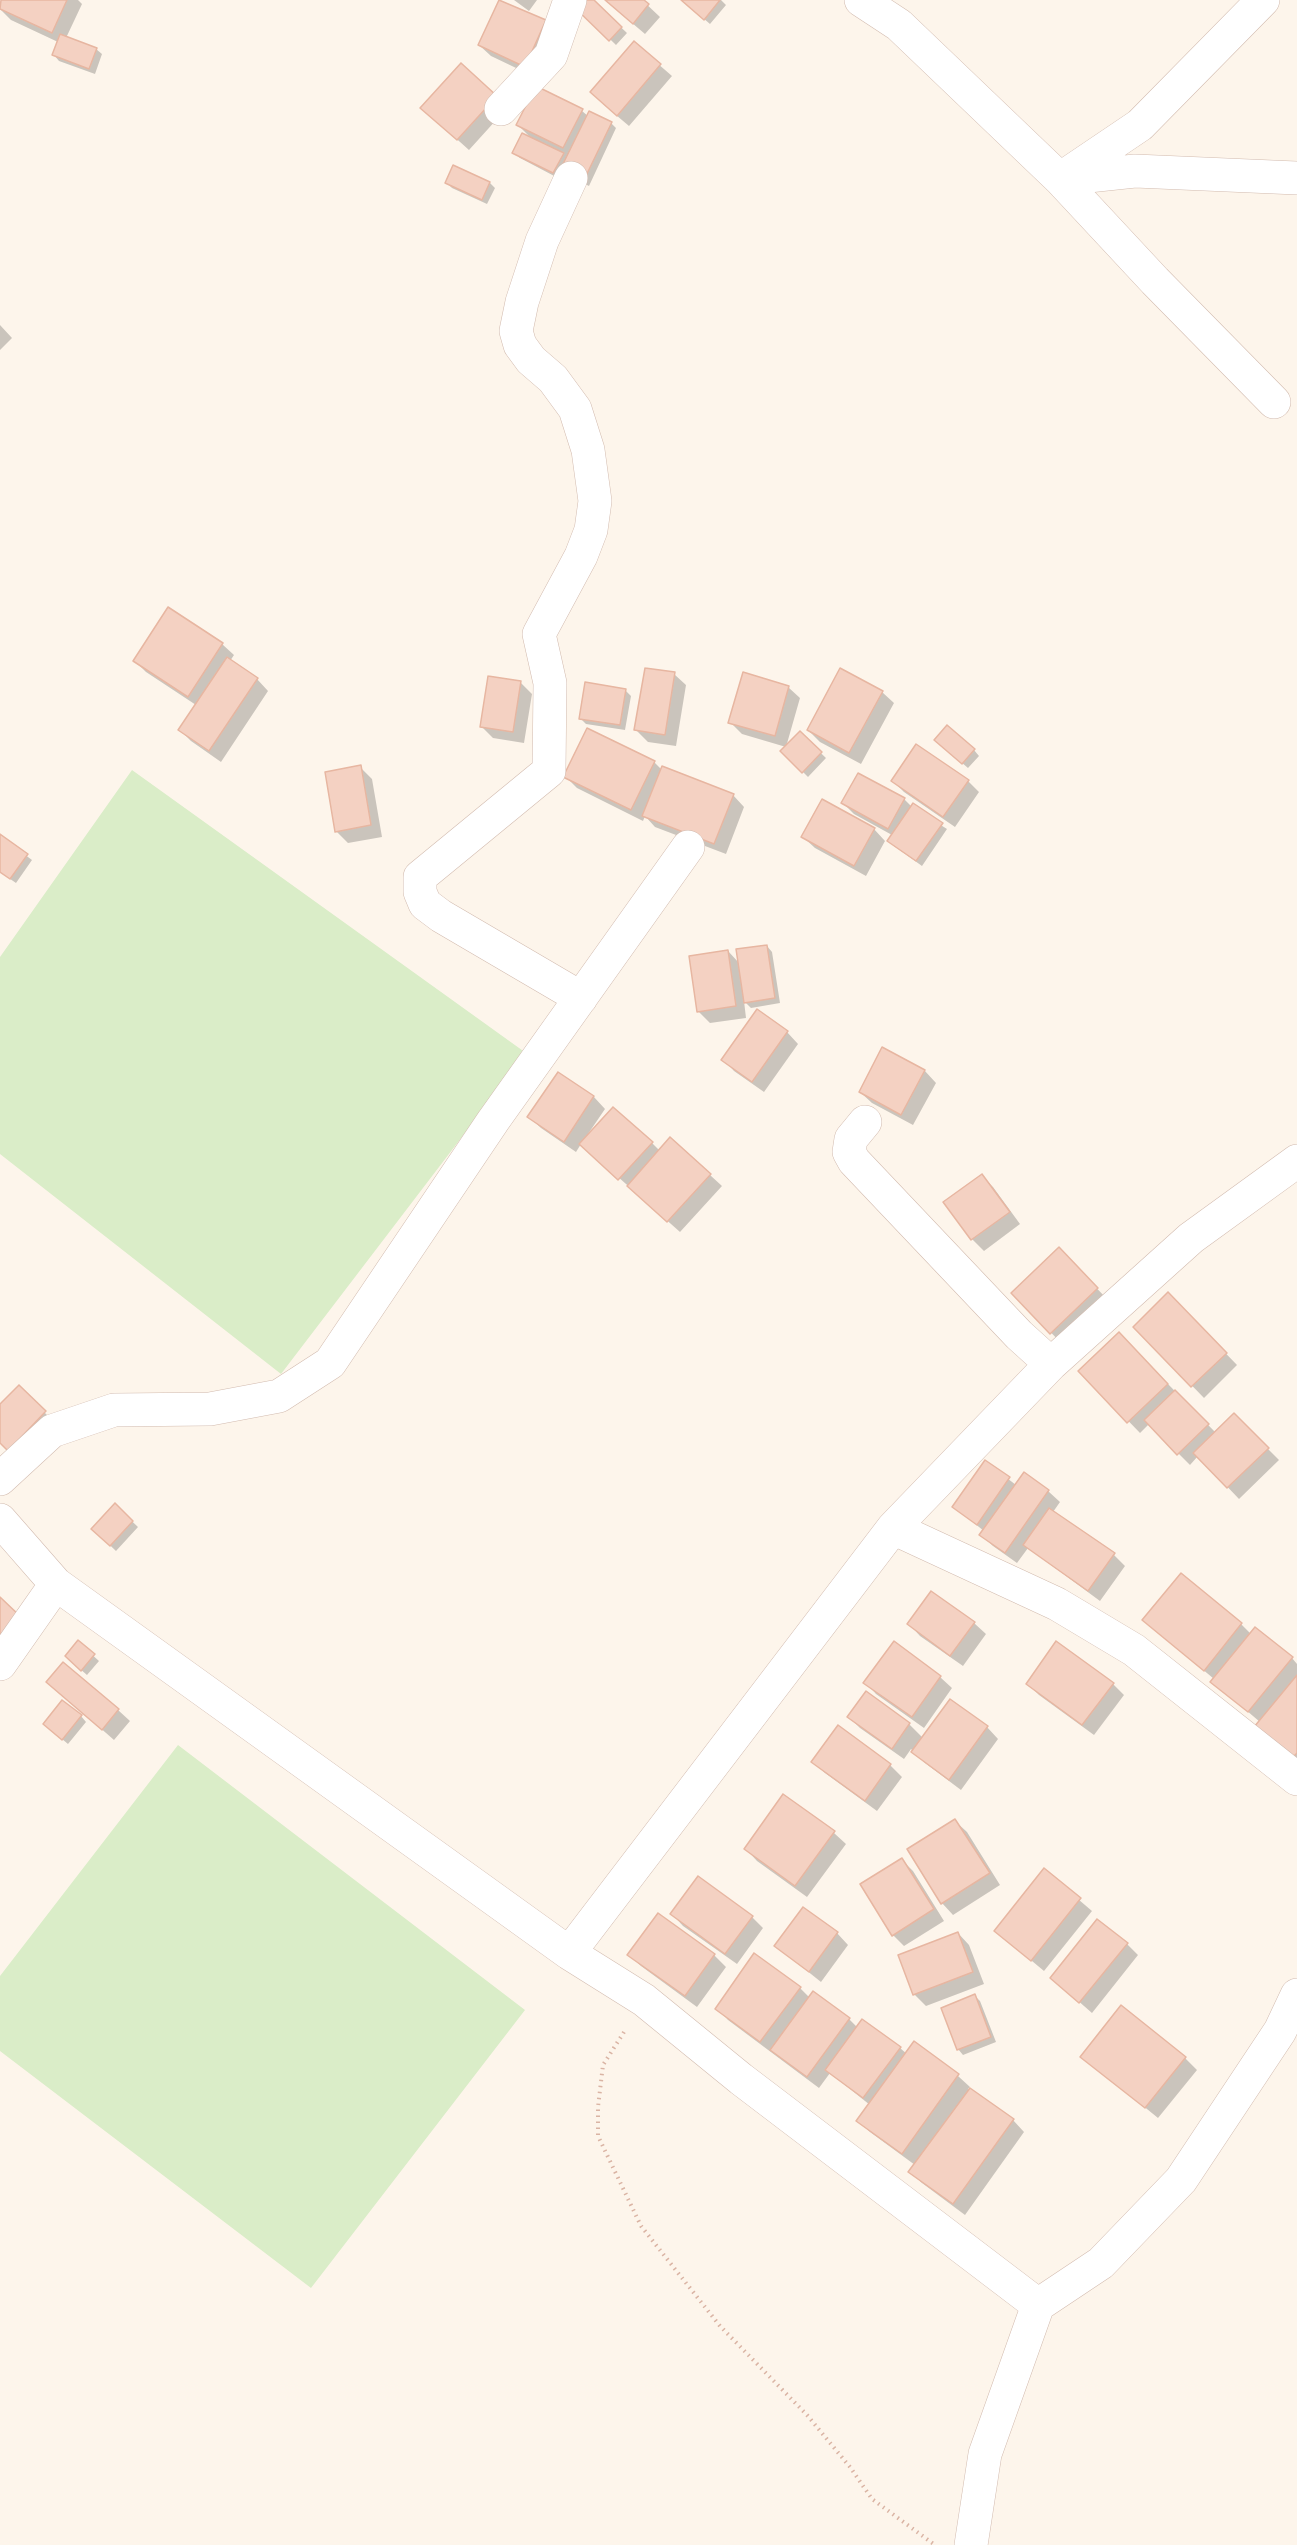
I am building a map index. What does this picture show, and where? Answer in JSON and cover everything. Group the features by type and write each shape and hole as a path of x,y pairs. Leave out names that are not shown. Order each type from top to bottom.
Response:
{"street":[{"path":"501,109 551,55 570,0"},
{"path":"861,0 899,24 1060,179 1155,281 1274,402"},
{"path":"1060,179 1140,125 1263,0"},
{"path":"1060,179 1135,171 1297,178"},
{"path":"570,177 542,241 522,302 516,331 520,345 531,360 553,379 575,409 588,450 595,501 591,530 581,556 539,634 550,683 549,771 420,877 420,892 425,904 441,916 581,998"},
{"path":"0,1479 52,1431 114,1410 210,1410 279,1396 330,1363 493,1121 687,847"},
{"path":"865,1122 851,1139 849,1152 854,1161 1019,1335 1051,1364"},
{"path":"569,1953 893,1528 1051,1364 1191,1238 1297,1161"},
{"path":"0,1520 56,1584 569,1953 644,2000 741,2079 1038,2305"},
{"path":"893,1528 1057,1604 1134,1650 1297,1779"},
{"path":"0,1664 56,1584"},
{"path":"971,2545 985,2454 1038,2305 1101,2262 1181,2180 1280,2031 1297,1995"}],"path":[{"path":"644,2000 603,2065 598,2107 598,2136 641,2226 720,2326 807,2415 850,2467 872,2499 935,2545"}],"green space":[{"path":"132,770 526,1053 281,1374 0,1154 0,957"},
{"path":"178,1745 525,2010 311,2288 0,2051 0,1976"}],"building":[{"path":"1,0 67,0 52,33 0,9"},
{"path":"499,0 546,20 525,67 478,45"},
{"path":"576,0 594,0 622,27 609,41 571,4"},
{"path":"605,0 644,0 649,4 633,24"},
{"path":"681,0 720,0 704,20"},
{"path":"60,34 97,48 89,69 52,55"},
{"path":"634,41 661,64 617,116 590,92"},
{"path":"461,63 497,96 457,140 420,108"},
{"path":"536,86 583,109 563,148 516,125"},
{"path":"589,111 612,122 583,182 560,170"},
{"path":"522,133 564,153 553,173 512,153"},
{"path":"453,165 490,182 482,200 445,183"},
{"path":"168,607 223,643 188,697 133,661"},
{"path":"227,657 258,678 209,751 178,730"},
{"path":"645,668 675,672 665,735 634,730"},
{"path":"840,668 883,691 849,753 807,730"},
{"path":"743,672 789,686 775,736 728,723"},
{"path":"488,676 521,681 513,732 480,727"},
{"path":"585,682 626,689 620,725 579,719"},
{"path":"947,725 975,749 962,764 934,740"},
{"path":"587,728 655,761 631,810 563,777"},
{"path":"800,731 822,752 802,773 780,751"},
{"path":"916,744 969,780 943,817 891,781"},
{"path":"361,765 371,825 335,832 325,772"},
{"path":"662,766 734,794 714,844 642,816"},
{"path":"858,773 905,798 888,829 841,803"},
{"path":"822,799 875,828 854,866 801,837"},
{"path":"913,803 943,823 916,861 887,841"},
{"path":"0,834 28,854 10,879 0,872"},
{"path":"767,945 775,998 744,1003 736,949"},
{"path":"728,950 736,1006 697,1012 689,956"},
{"path":"757,1009 788,1031 752,1082 721,1060"},
{"path":"882,1047 925,1070 901,1115 859,1092"},
{"path":"558,1072 594,1096 564,1142 527,1117"},
{"path":"613,1107 653,1142 618,1180 579,1144"},
{"path":"670,1137 711,1174 667,1222 627,1186"},
{"path":"982,1174 1010,1212 971,1240 943,1202"},
{"path":"1059,1247 1098,1288 1050,1334 1011,1293"},
{"path":"1168,1292 1227,1353 1191,1387 1133,1327"},
{"path":"1119,1332 1168,1384 1127,1423 1078,1371"},
{"path":"19,1385 46,1411 8,1451 0,1443 0,1404"},
{"path":"1175,1390 1209,1424 1177,1455 1144,1420"},
{"path":"1234,1413 1269,1448 1227,1488 1193,1453"},
{"path":"985,1460 1010,1477 977,1525 952,1507"},
{"path":"1024,1472 1049,1490 1005,1553 979,1535"},
{"path":"115,1503 133,1521 110,1546 91,1529"},
{"path":"1049,1508 1115,1553 1088,1591 1023,1545"},
{"path":"1181,1573 1242,1623 1204,1671 1142,1620"},
{"path":"931,1591 975,1622 950,1656 907,1624"},
{"path":"0,1597 21,1617 0,1638"},
{"path":"1255,1627 1293,1657 1248,1712 1210,1682"},
{"path":"78,1640 95,1654 81,1671 65,1656"},
{"path":"894,1641 941,1676 912,1717 863,1683"},
{"path":"1056,1641 1114,1683 1082,1725 1026,1684"},
{"path":"63,1662 119,1709 102,1730 46,1682"},
{"path":"1297,1675 1297,1753 1292,1758 1254,1727"},
{"path":"866,1691 910,1723 892,1749 847,1717"},
{"path":"950,1699 988,1726 949,1780 911,1752"},
{"path":"62,1700 82,1715 62,1740 43,1724"},
{"path":"838,1725 891,1764 865,1801 811,1762"},
{"path":"783,1794 835,1831 795,1886 744,1849"},
{"path":"955,1819 990,1873 941,1904 907,1849"},
{"path":"902,1858 934,1909 892,1936 860,1884"},
{"path":"1044,1868 1081,1898 1031,1961 994,1931"},
{"path":"698,1876 753,1916 725,1954 670,1914"},
{"path":"803,1907 838,1932 809,1972 774,1946"},
{"path":"658,1913 715,1954 685,1996 627,1955"},
{"path":"1097,1919 1128,1943 1079,2003 1050,1978"},
{"path":"958,1932 973,1972 913,1995 898,1955"},
{"path":"754,1953 801,1987 760,2042 715,2009"},
{"path":"813,1991 850,2018 807,2077 770,2050"},
{"path":"975,1994 991,2037 957,2050 941,2008"},
{"path":"1121,2005 1186,2057 1145,2108 1080,2057"},
{"path":"862,2019 901,2047 863,2098 825,2070"},
{"path":"914,2041 959,2074 902,2154 856,2121"},
{"path":"970,2088 1014,2119 953,2204 908,2172"}]}
